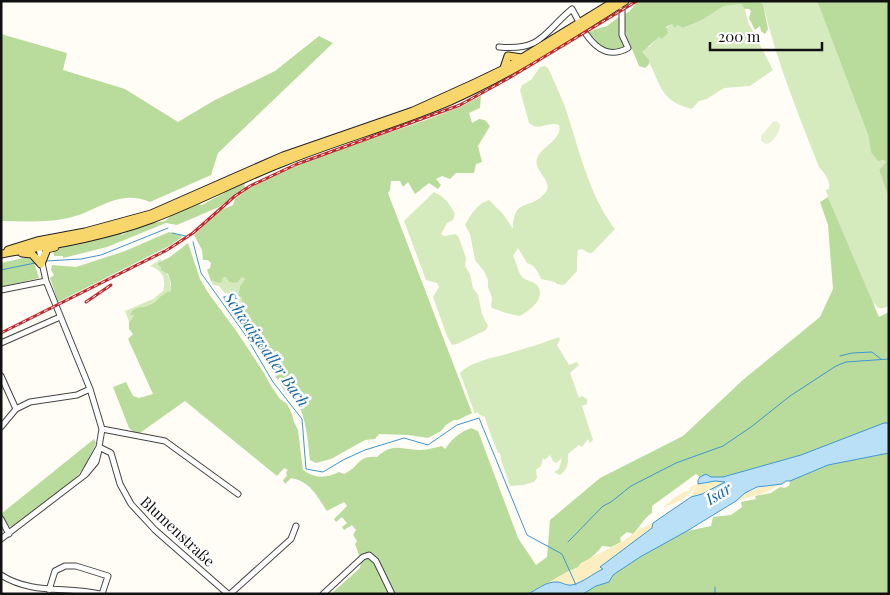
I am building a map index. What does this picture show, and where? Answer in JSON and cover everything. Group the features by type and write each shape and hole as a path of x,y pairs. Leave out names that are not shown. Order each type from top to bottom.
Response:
{"main road":[{"path":"614,5 622,10 626,1"},
{"path":"1,253 11,252 151,214 284,156 413,111 504,69 614,5 626,1"},
{"path":"1,253 17,246 68,241 111,232 152,219 285,161 449,102 524,63 614,5"},
{"path":"504,69 508,56 522,58"},
{"path":"11,252 32,254 41,264 47,249 68,241"}],"street":[{"path":"498,47 507,48 533,44 542,38 572,9 578,20"},
{"path":"586,34 592,44 604,52 626,50 628,48 622,35 622,10"},
{"path":"507,48 508,56"},
{"path":"1,539 82,477 99,447 102,429 90,389 46,282 38,244"},
{"path":"1,290 46,282"},
{"path":"1,343 60,317"},
{"path":"1,376 16,409"},
{"path":"1,427 16,409 30,402 76,395 90,389"},
{"path":"102,429 169,443 238,494"},
{"name":"Blumenstraße","path":"99,447 111,453 120,484 131,504 155,530 229,594"},
{"path":"1,519 9,534"},
{"path":"229,594 291,539 296,526"},
{"path":"323,594 364,557 369,555 376,561 392,594"},
{"path":"1,575 26,586 49,590 101,594 108,576 76,566 65,566 55,571 49,590"}],"green space":[{"path":"639,1 756,1 763,4 768,29 765,34 761,31 760,26 755,30 749,18 751,11 745,9 741,4 724,6 702,20 683,28 678,25 675,28 672,24 666,27 668,33 662,39 659,37 642,52 649,60 649,64 645,68 639,66 625,32 625,14"},
{"path":"756,1 817,1 868,135 871,149 877,157 886,162 879,170 889,198 889,305 884,308 879,308 872,302 828,197 826,190 829,189 828,180 819,167 795,106 774,46 763,4"},
{"path":"817,1 889,1 889,198 879,170 886,162 883,160 878,161 871,152 868,135"},
{"path":"741,4 745,9 748,22 773,70 750,86 724,88 707,99 699,101 692,109 679,105 664,93 648,60 641,52 646,47 649,47 672,24 675,28 678,25 683,28 702,20 724,6"},
{"path":"620,16 626,45 619,49 608,50 600,47 587,33 607,26"},
{"path":"1,34 67,53 63,70 125,89 178,122 215,100 275,71 319,36 333,43 218,153 211,175 150,202 138,198 118,199 79,215 60,220 1,221"},
{"path":"545,66 548,68 565,107 591,186 615,229 592,253 582,249 578,250 577,271 564,285 541,279 536,269 527,263 518,248 513,256 520,273 523,278 537,285 540,290 539,299 536,303 520,316 492,308 488,280 484,271 475,260 470,234 465,225 472,213 489,200 503,214 513,229 516,212 519,208 534,202 545,193 547,185 538,168 537,159 539,154 558,135 559,125 551,124 536,127 529,123 520,90 522,85 531,80 540,67"},
{"path":"481,96 480,108 469,113 472,123 479,119 485,120 490,126 478,146 482,162 476,164 474,173 456,173 450,179 442,176 436,179 441,185 438,189 429,183 415,194 408,182 403,187 400,181 391,181 388,193 472,413 454,420 441,431 428,438 379,434 375,439 365,440 331,459 316,463 310,460 305,424 299,406 288,396 233,311 242,302 242,298 238,296 240,286 245,279 242,277 237,283 229,282 226,277 222,278 222,282 219,283 211,281 207,270 210,268 211,263 208,260 203,260 202,250 194,235 219,211 233,205 235,199 249,188 275,175 323,155 426,120 462,106"},
{"path":"776,121 780,124 778,133 774,139 766,144 761,141 761,136"},
{"path":"244,180 245,188 219,207 177,225 166,223 107,247 63,258 63,256 54,256 53,250 59,247 120,233 122,235 138,226 165,221 172,215 197,204 202,205 224,193 227,188"},
{"path":"434,192 446,201 455,214 453,220 447,223 441,234 444,236 456,234 459,238 466,258 465,266 470,274 473,288 478,295 482,314 488,326 486,330 452,345 433,297 439,287 437,283 426,280 404,221"},
{"path":"828,197 879,317 889,312 889,423 801,455 723,477 711,477 706,474 700,477 696,474 652,506 652,513 633,534 627,532 620,538 621,542 611,547 602,546 583,564 528,594 328,594 332,593 360,568 361,561 355,544 357,541 353,535 356,530 352,525 344,530 342,527 347,523 342,517 336,522 334,519 347,506 344,502 327,511 312,490 304,483 291,478 285,484 283,480 287,476 286,472 288,470 284,468 277,476 185,401 137,435 129,428 113,387 126,382 133,396 139,398 153,394 128,339 133,334 129,329 129,322 134,315 130,315 132,311 150,305 171,291 168,274 161,270 158,263 170,257 188,243 200,279 209,294 237,332 280,399 287,404 298,430 303,470 321,477 339,472 344,474 353,469 362,460 377,457 392,448 421,450 442,446 445,449 457,436 471,428 478,431 518,538 536,565 547,557 550,520 600,478 683,436 744,379 820,317 833,289 828,225 820,202"},
{"path":"169,232 183,236 171,245 58,302 50,278 54,275 51,270 52,265 76,267 125,251"},
{"path":"32,256 39,278 1,287 1,263"},
{"path":"161,259 169,278 171,291 130,315 134,315 134,317 129,322 125,311 153,299 163,291 164,278 160,272 150,266"},
{"path":"226,277 237,283 242,277 245,279 240,286 238,296 242,298 242,302 233,311 233,306 227,301 226,295 219,286 213,285 211,281 219,283 222,278"},
{"path":"559,337 560,340 557,345 569,365 577,362 579,365 570,373 579,398 582,396 587,399 587,404 582,406 593,440 590,443 588,439 582,447 579,445 568,454 567,466 560,475 554,472 559,469 562,458 556,463 550,455 545,460 543,458 541,466 536,470 537,478 534,482 510,486 500,453 498,453 485,417 477,412 475,414 460,373 476,363"},
{"path":"94,439 96,443 85,466 72,483 15,528 8,526 1,514"},
{"path":"889,453 889,594 583,594 596,586 609,582 613,575 640,557 687,531 711,526 713,517 731,515 742,507 741,502 756,499 755,496 771,493 780,487 789,486 790,481 828,465"}],"sand":[{"path":"715,481 725,482 703,494 691,497 697,485 686,496 663,508 675,497 690,490 691,487 697,484"},
{"path":"782,484 764,493 736,501 758,488"},
{"path":"653,523 652,528 601,567 603,568 584,580 571,585 548,583 576,569 581,563 621,542 639,528"}],"water":[{"name":"Isar","path":"884,423 889,423 889,453 828,465 782,484 757,487 687,531 640,557 613,575 609,582 596,586 583,594 528,594 553,582 570,585 576,584 603,569 600,567 652,528 653,523 691,497 702,494 725,482 715,481 698,484 700,477 706,474 711,477 723,477 801,455"}],"waterway":[{"name":"Schwaigwaller Bach","path":"46,261 81,259 101,255 168,228"},
{"name":"Schwaigwaller Bach","path":"172,233 186,236"},
{"name":"Schwaigwaller Bach","path":"193,242 201,273 244,333 273,382 302,419 306,469 323,472 365,450 404,438 428,445 457,425 479,418 527,535 562,554 576,585"},
{"name":"Schwaigwaller Bach","path":"1,270 35,263"},
{"path":"840,356 872,352 881,359"},
{"path":"568,542 603,506 631,486 676,463 723,446 751,427 790,396 836,366 846,362 889,359"},
{"path":"715,587 715,594"}],"railway":[{"path":"1,333 167,250 193,233 235,196 250,186 297,164 460,105 509,78 637,1"},
{"path":"86,302 111,285"}]}
